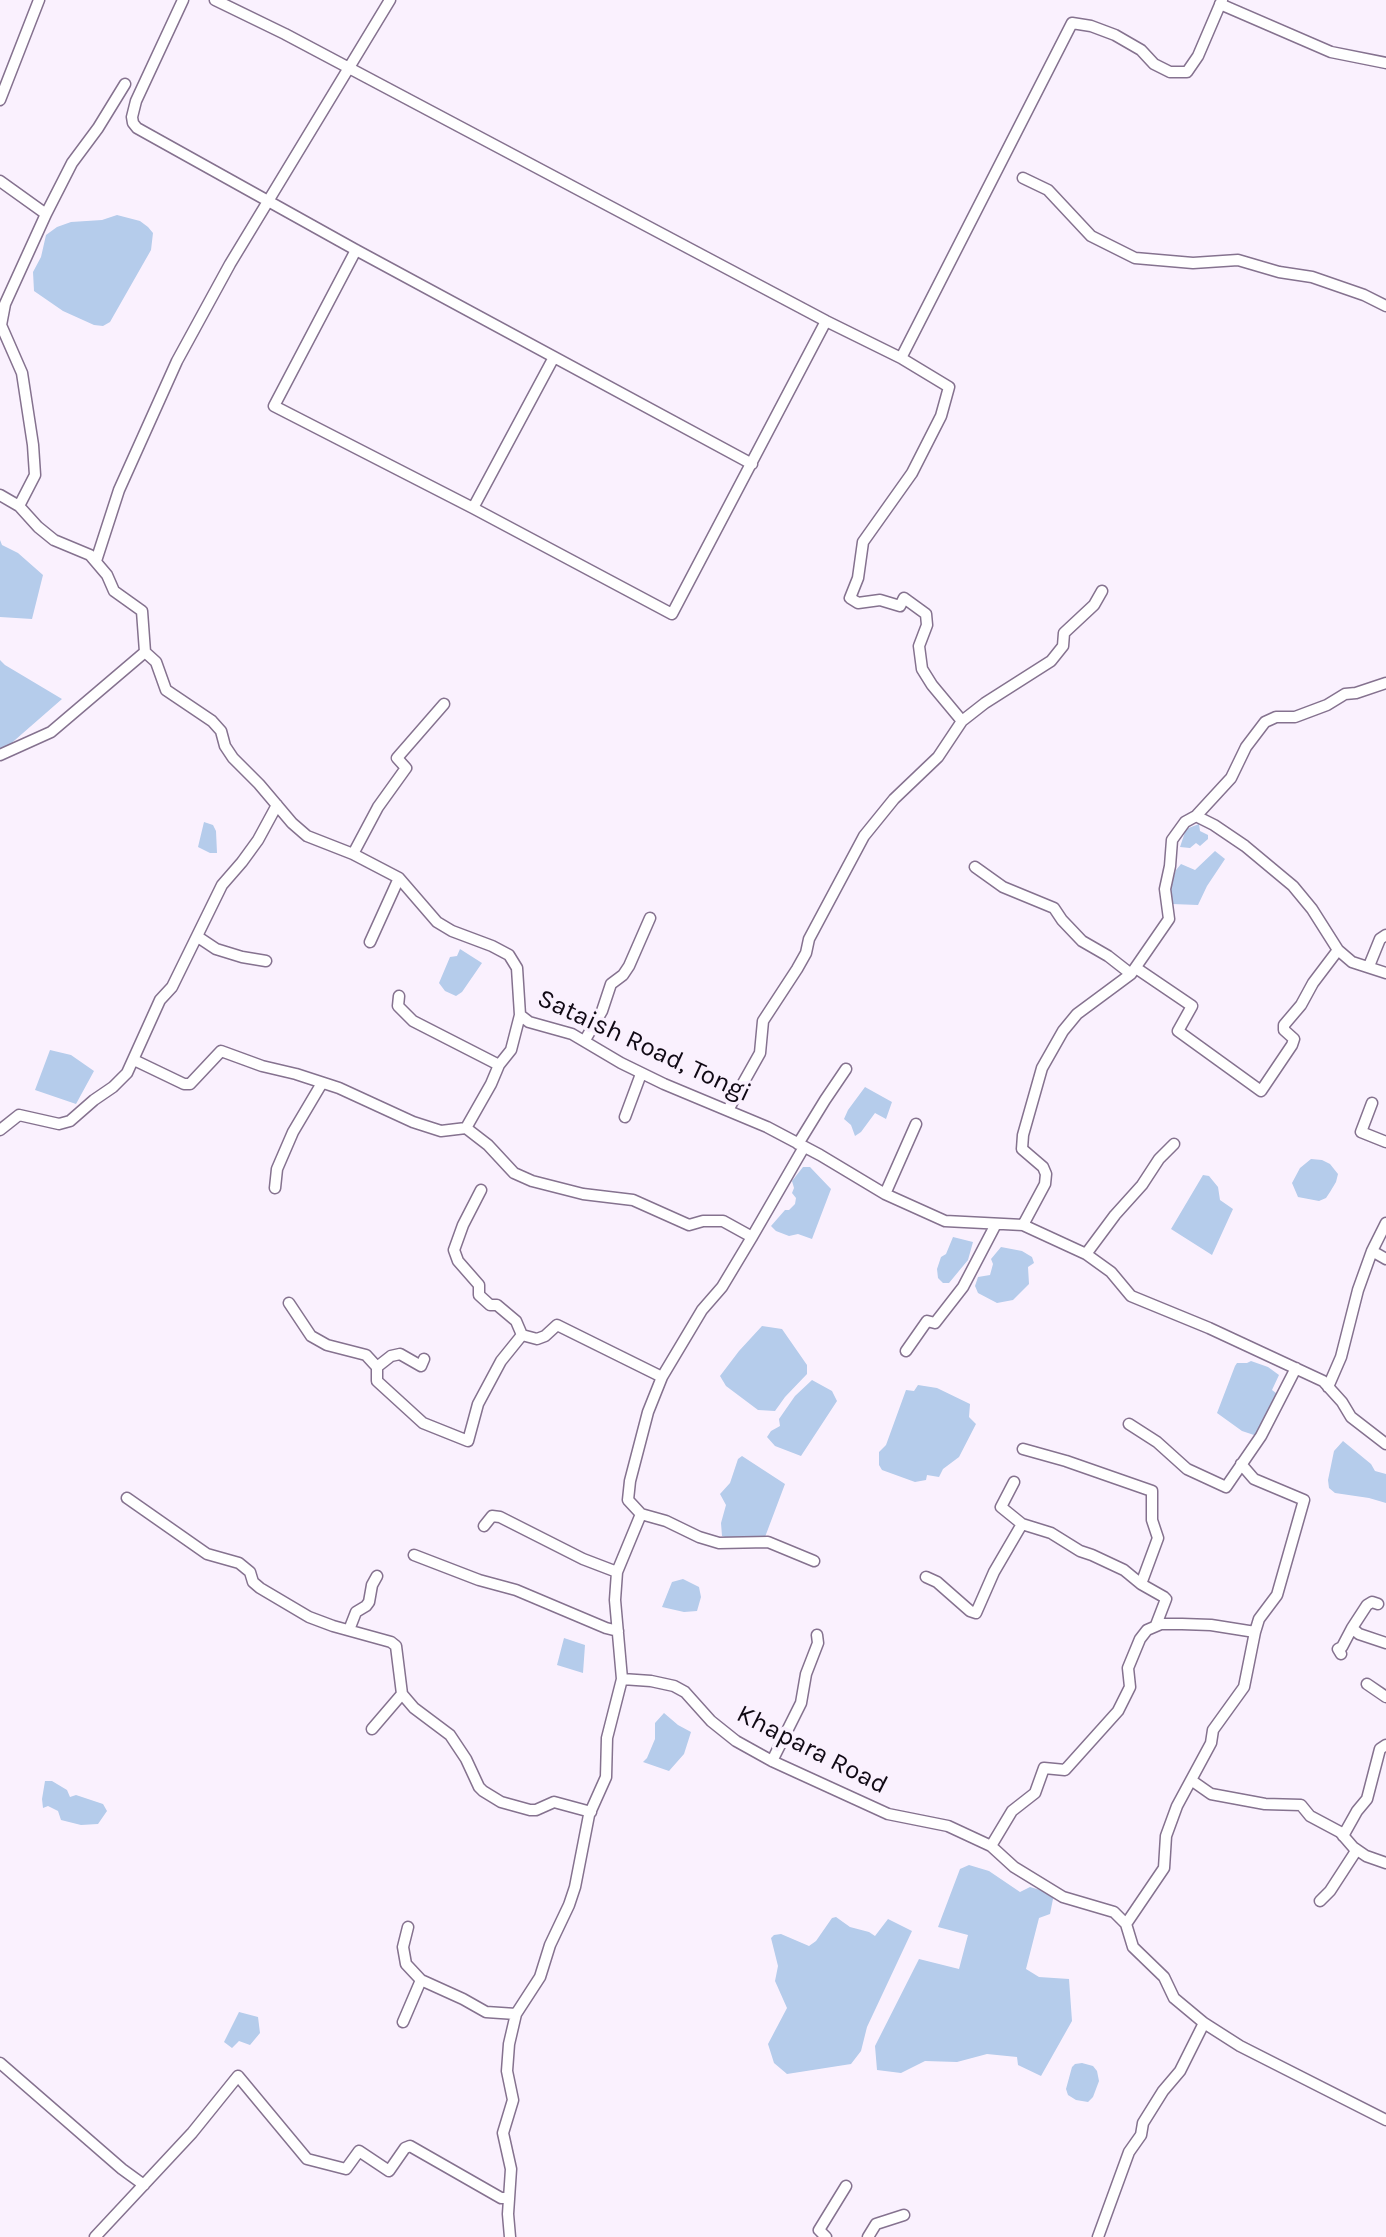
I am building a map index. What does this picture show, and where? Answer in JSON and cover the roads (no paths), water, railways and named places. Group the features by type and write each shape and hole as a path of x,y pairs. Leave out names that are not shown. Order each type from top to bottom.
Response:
{"street":[{"path":"0,100 39,0"},
{"path":"183,0 136,101 133,123 158,140 356,250 752,464"},
{"path":"215,0 901,358 949,387 941,416 912,473 863,542 858,578 850,598 858,603 880,600 900,606 904,598 926,614 927,625 919,646 922,669 962,721"},
{"path":"96,561 119,490 177,361 230,264 390,0"},
{"path":"901,358 1072,23 1115,35 1170,72 1187,72 1198,56 1221,2 1331,52 1386,63"},
{"path":"19,506 35,475 33,445 22,373 1,325 5,304 72,163 125,84"},
{"path":"1023,178 1048,190 1091,236 1135,258 1193,263 1238,260 1279,272 1312,277 1386,306"},
{"path":"0,181 46,214"},
{"path":"356,250 274,406 672,614 826,321"},
{"path":"473,508 554,357"},
{"name":"Sataish Road, Tongi","path":"0,495 19,506 54,540 90,555 107,575 114,591 142,611 145,652 156,662 166,690 212,721 221,731 225,746 233,758 292,823 307,836 353,854 399,878 437,922 509,955 517,968 520,1015 529,1022 585,1040 641,1074 801,1145 885,1194 945,1221 1023,1225 1086,1254 1111,1272 1131,1296 1323,1381 1351,1417 1386,1444"},
{"path":"728,1110 760,1053 763,1021 806,953 809,939 856,848 894,799 938,757 962,721 1051,661 1063,646 1064,633 1094,605 1102,591"},
{"path":"0,755 51,732 145,652"},
{"path":"1023,1225 1045,1184 1043,1167 1022,1149 1042,1068 1063,1031 1077,1014 1133,971 1169,919 1165,889 1172,840 1185,822 1196,816 1231,778 1246,747 1265,722 1276,717 1295,717 1327,705 1345,694 1386,683"},
{"path":"353,854 378,807 406,768 397,758 444,704"},
{"path":"0,1130 19,1115 59,1124 70,1121 127,1073 160,1000 172,987 222,885 258,840 277,805"},
{"path":"1196,816 1245,846 1293,886 1338,950 1352,962 1386,973"},
{"path":"975,867 1003,887 1054,908 1082,941 1192,1006 1178,1031 1261,1091 1292,1045 1294,1039 1284,1030 1284,1025 1338,950"},
{"path":"370,942 399,878"},
{"path":"585,1040 602,1011 611,984 629,966 650,918"},
{"path":"1369,966 1380,939 1386,935"},
{"path":"198,937 216,949 266,961"},
{"path":"399,996 398,1006 413,1021 499,1065"},
{"path":"466,1128 499,1065 511,1050 520,1015"},
{"path":"134,1060 190,1084 221,1051 339,1088 413,1122 441,1131 466,1128 488,1145 514,1173 532,1181 583,1194 633,1200 689,1225 723,1221 752,1237"},
{"path":"814,1561 768,1542 719,1543 699,1537 666,1521 641,1514 628,1500 648,1412 662,1377 702,1310 722,1287 752,1237 825,1100 846,1069"},
{"path":"625,1117 641,1074"},
{"path":"275,1188 283,1153 322,1083"},
{"path":"1372,1103 1361,1132 1386,1142"},
{"path":"885,1194 916,1124"},
{"path":"1086,1254 1174,1144"},
{"path":"481,1190 454,1250 458,1261 479,1285 479,1295 516,1321 522,1335"},
{"path":"1328,1387 1341,1357 1358,1290 1386,1223"},
{"path":"906,1351 927,1321 935,1323 963,1287 996,1224"},
{"path":"1372,1251 1386,1259"},
{"path":"289,1303 311,1336 327,1345 366,1355 377,1367 377,1381 423,1423 468,1441 478,1404 501,1361 522,1335"},
{"path":"522,1335 537,1339 557,1325 662,1377"},
{"path":"377,1367 391,1356 400,1354 421,1366 424,1359"},
{"path":"1129,1424 1157,1442 1187,1469 1226,1487 1261,1436 1296,1368"},
{"path":"1023,1449 1152,1491 1152,1520 1158,1538 1141,1584"},
{"path":"1241,1464 1254,1479 1304,1500 1277,1595 1259,1619 1244,1687 1213,1730 1211,1743 1177,1806 1166,1836 1164,1868 1126,1924 1133,1947 1164,1977 1174,1998 1204,2023 1240,2046 1386,2120"},
{"path":"1014,1482 1001,1507 1022,1524 1051,1533 1080,1551 1124,1570 1166,1599 1156,1625"},
{"path":"127,1498 207,1554 239,1563 250,1572 253,1582 260,1588 309,1617 396,1646 402,1694 414,1708 450,1735 483,1791 501,1802 530,1810 554,1802 591,1812"},
{"path":"510,2237 508,2198 511,2169 503,2133 513,2100 507,2071 509,2044 516,2014 540,1977 550,1945 569,1905 591,1812 606,1777 609,1729 622,1679 615,1600 617,1572 641,1514"},
{"path":"484,1526 492,1516 500,1517 583,1559 617,1572"},
{"path":"926,1577 976,1613 994,1572 1022,1524"},
{"path":"414,1555 479,1580 516,1590 618,1631"},
{"path":"349,1630 356,1612 369,1602 377,1576"},
{"path":"1341,1654 1338,1649 1367,1605 1372,1602 1378,1604"},
{"path":"991,1846 1012,1811 1035,1793 1044,1768 1065,1770 1118,1711 1130,1687 1128,1668 1147,1630 1156,1625 1211,1625 1255,1632"},
{"path":"1352,1628 1359,1634 1386,1643"},
{"path":"772,1761 801,1703 806,1674 818,1643 817,1635"},
{"name":"Khapara Road","path":"622,1679 674,1686 685,1692 711,1721 736,1741 772,1761 888,1814 948,1826 991,1846 1014,1867 1063,1897 1114,1912 1126,1924"},
{"path":"1367,1684 1386,1697"},
{"path":"372,1729 402,1694"},
{"path":"1343,1836 1367,1799 1380,1749 1386,1745"},
{"path":"1191,1780 1211,1794 1265,1804 1301,1805 1310,1816 1340,1832 1366,1856 1386,1863"},
{"path":"1320,1901 1356,1851 1353,1847"},
{"path":"408,1927 403,1947 406,1964 421,1980 486,2012 516,2014"},
{"path":"403,2022 421,1980"},
{"path":"1098,2237 1129,2152 1141,2135 1143,2123 1180,2071 1204,2023"},
{"path":"0,2063 144,2185"},
{"path":"95,2237 192,2133 238,2076 307,2159 346,2169 359,2151 389,2171 405,2148 410,2146 501,2198 508,2198"},
{"path":"826,2237 819,2230 846,2186"},
{"path":"868,2237 876,2224 904,2215"}],"water":[{"path":"117,215 140,221 153,233 151,250 110,322 103,326 94,325 63,311 34,291 33,272 41,257 46,235 71,222 102,220"},
{"path":"0,540 2,545 18,553 43,575 32,619 0,617"},
{"path":"0,660 62,699 7,747 0,748"},
{"path":"204,822 213,825 216,831 217,853 198,847"},
{"path":"1199,824 1200,831 1208,835 1208,839 1200,846 1196,843 1190,848 1180,847 1186,829"},
{"path":"1215,851 1225,859 1198,905 1172,904 1170,889 1176,870 1181,864 1195,870"},
{"path":"460,949 482,963 456,996 445,991 439,983 450,957 457,956"},
{"path":"50,1050 71,1055 94,1071 76,1104 35,1090"},
{"path":"865,1087 892,1102 886,1119 875,1113 855,1136 851,1125 844,1119"},
{"path":"1311,1159 1330,1164 1338,1174 1326,1198 1319,1201 1298,1197 1292,1183 1300,1168"},
{"path":"803,1167 810,1167 831,1189 812,1239 798,1234 789,1236 771,1226 795,1204 792,1181"},
{"path":"1203,1175 1209,1176 1218,1187 1220,1200 1233,1209 1212,1255 1171,1229"},
{"path":"953,1237 973,1242 968,1260 949,1283 943,1283 938,1278 937,1269"},
{"path":"1001,1247 1022,1251 1032,1257 1034,1263 1028,1267 1029,1284 1013,1300 997,1303 978,1293 975,1286 978,1277 990,1275 991,1259"},
{"path":"762,1326 782,1329 807,1365 807,1374 775,1411 758,1410 726,1386 720,1376"},
{"path":"1251,1361 1279,1375 1272,1390 1277,1399 1257,1436 1242,1431 1217,1413 1235,1366"},
{"path":"812,1380 832,1391 837,1401 801,1456 775,1446 767,1437 780,1426 779,1419 795,1396"},
{"path":"918,1385 937,1388 970,1404 969,1417 976,1424 959,1457 943,1469 939,1477 927,1475 926,1480 915,1482 882,1470 879,1452 886,1445 906,1390 914,1391"},
{"path":"1343,1441 1375,1471 1386,1474 1386,1503 1335,1493 1329,1488 1334,1451"},
{"path":"742,1456 785,1484 765,1537 732,1539 722,1536 721,1523 726,1505 720,1494 730,1483 738,1459"},
{"path":"683,1579 699,1587 701,1597 697,1611 684,1612 662,1607 672,1582"},
{"path":"564,1638 585,1645 583,1673 557,1665"},
{"path":"664,1713 691,1732 684,1754 669,1771 643,1762 655,1739 655,1723"},
{"path":"45,1781 52,1781 67,1790 70,1797 76,1795 103,1804 107,1811 98,1824 81,1825 61,1820 58,1811 48,1806 43,1808"},
{"path":"969,1865 989,1871 1020,1892 1030,1887 1054,1894 1050,1914 1039,1918 1026,1969 1039,1977 1069,1979 1072,2021 1041,2076 1018,2065 1017,2057 987,2054 957,2062 925,2061 901,2073 877,2070 875,2046 919,1959 959,1969 968,1935 938,1927 960,1869"},
{"path":"836,1917 850,1927 875,1936 888,1919 912,1931 867,2027 861,2051 851,2064 787,2074 774,2063 768,2044 787,2008 775,1981 778,1966 771,1938 781,1934 809,1946"},
{"path":"239,2012 258,2017 260,2033 250,2045 239,2041 232,2048 224,2042"},
{"path":"1082,2063 1093,2066 1099,2081 1088,2102 1076,2100 1068,2095 1066,2089 1072,2067"}]}
